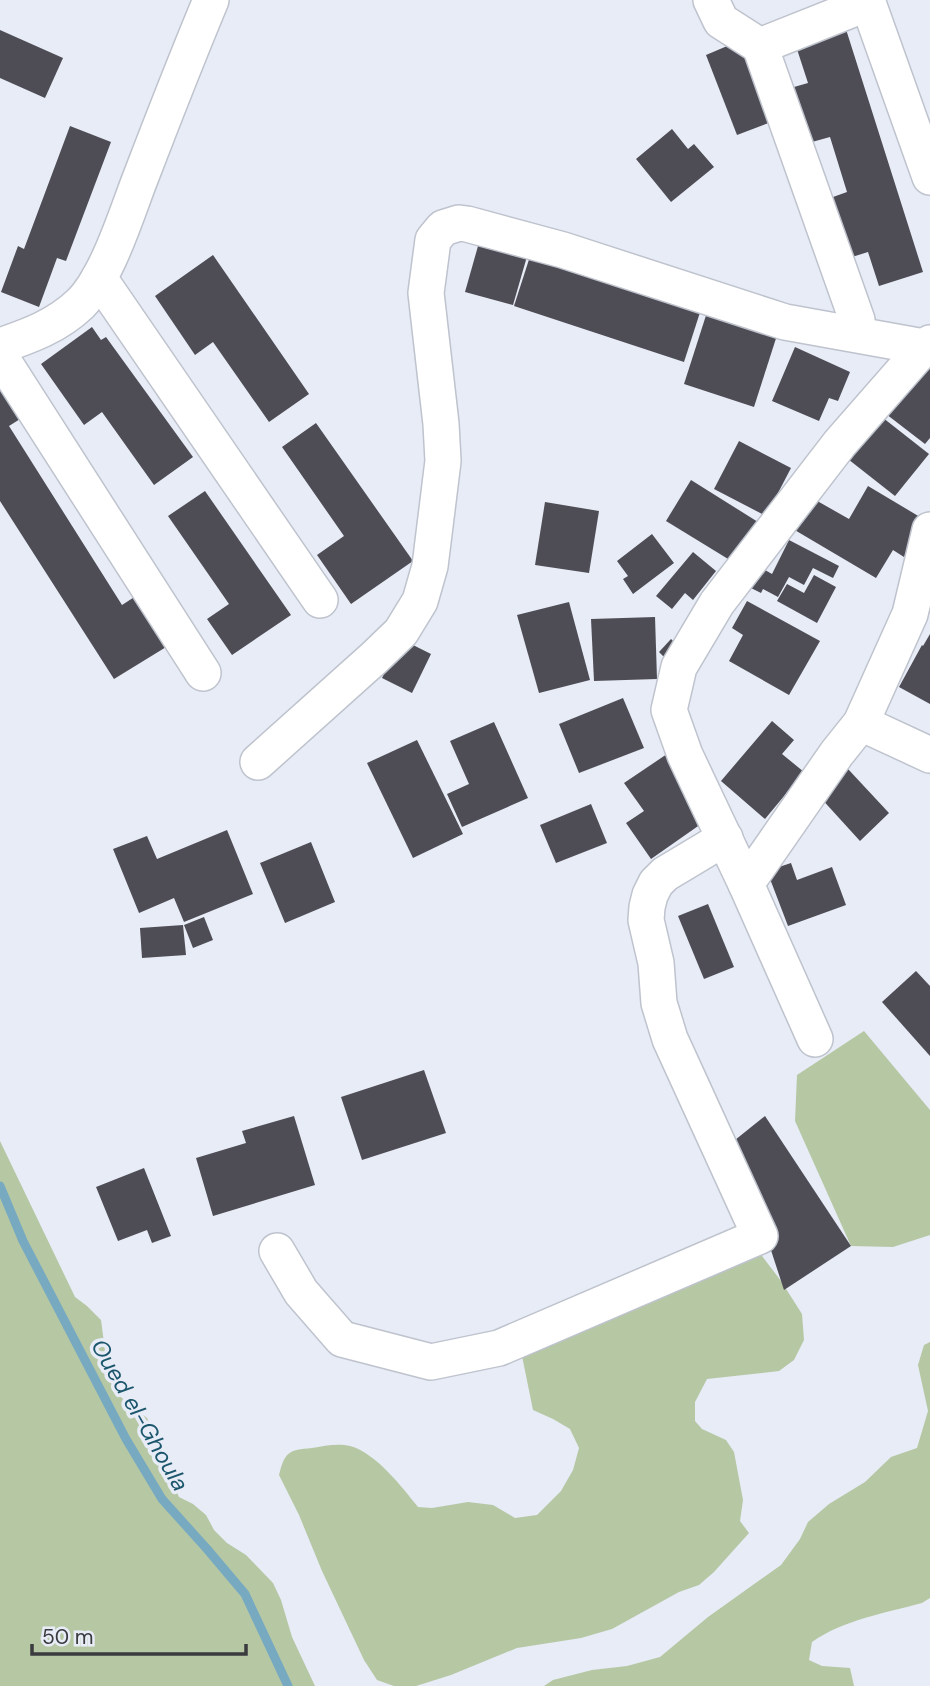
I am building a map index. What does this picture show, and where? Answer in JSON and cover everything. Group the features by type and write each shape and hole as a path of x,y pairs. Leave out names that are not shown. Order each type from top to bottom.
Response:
{"street":[{"path":"0,346 58,321 81,303 99,278 120,232 211,0"},
{"path":"711,0 721,21 760,46 857,320"},
{"path":"760,46 868,1 930,177"},
{"path":"258,762 401,632 420,601 430,566 443,461 426,293 433,240 443,228 458,223 467,224 563,250 785,322 927,345"},
{"path":"99,278 320,600"},
{"path":"815,1040 685,755 669,709 679,667 717,603 840,443 927,345"},
{"path":"0,356 203,673"},
{"path":"746,884 861,723 910,614 930,530"},
{"path":"861,723 930,755"},
{"path":"277,1251 301,1292 342,1339 431,1362 499,1348 760,1236 663,1020 656,963 646,920 650,895 656,883 665,874 725,838"}],"green space":[{"path":"864,1031 930,1110 930,1235 893,1247 851,1246 795,1121 797,1075"},
{"path":"0,1141 75,1297 101,1320 108,1374 117,1394 147,1418 159,1442 164,1464 179,1497 206,1515 214,1530 227,1543 246,1555 273,1583 292,1637 315,1686 0,1686"},
{"path":"759,1252 802,1314 804,1340 794,1360 779,1371 707,1379 695,1402 695,1421 702,1429 726,1440 734,1452 743,1500 740,1521 749,1533 699,1585 679,1592 612,1629 581,1638 517,1648 416,1686 394,1686 377,1680 364,1660 279,1475 286,1457 298,1450 331,1445 350,1446 379,1463 418,1507 432,1508 468,1502 493,1505 515,1518 537,1515 561,1491 573,1470 579,1448 570,1429 533,1410 521,1351"},
{"path":"930,1342 930,1598 922,1603 837,1628 812,1642 809,1660 822,1666 850,1668 854,1686 544,1686 553,1680 592,1670 627,1666 660,1657 708,1617 781,1565 800,1539 808,1522 829,1504 865,1482 891,1457 917,1448 928,1411 918,1365 924,1345"}],"building":[{"path":"844,23 923,272 879,286 868,252 852,257 833,197 847,192 830,137 812,142 794,87 808,83 794,40"},
{"path":"0,30 63,58 45,98 0,78"},
{"path":"739,41 771,122 737,135 706,55"},
{"path":"70,126 111,142 66,261 57,258 39,307 1,292 18,246 24,249"},
{"path":"672,129 688,149 694,144 714,167 671,202 636,159"},
{"path":"480,239 528,253 513,305 465,292"},
{"path":"534,244 704,300 684,362 514,306"},
{"path":"213,255 309,394 269,422 213,342 195,355 155,296"},
{"path":"709,306 779,329 754,407 684,384"},
{"path":"92,327 101,340 106,337 193,457 154,485 102,412 84,425 41,364"},
{"path":"795,347 850,372 838,401 829,398 819,421 772,401"},
{"path":"930,362 930,438 925,444 886,414"},
{"path":"0,369 28,414 9,426 122,605 139,594 171,644 114,679 0,501"},
{"path":"873,410 929,454 895,496 839,452"},
{"path":"316,423 413,561 351,604 317,555 344,536 282,447"},
{"path":"739,441 791,468 766,516 714,489"},
{"path":"691,480 758,522 733,562 666,521"},
{"path":"868,486 925,520 904,557 893,550 876,578 793,529 812,498 849,519"},
{"path":"205,491 291,615 232,655 207,619 229,604 168,516"},
{"path":"545,502 599,511 589,573 535,565"},
{"path":"652,534 674,563 633,594 623,579 628,576 617,561"},
{"path":"789,540 839,566 833,578 813,568 804,585 789,577 778,597 763,589 761,593 747,586 758,566 772,574"},
{"path":"693,552 716,571 693,600 685,593 672,609 656,596"},
{"path":"814,575 836,587 817,623 777,601 787,584 804,593"},
{"path":"747,601 820,641 789,695 729,661 743,635 732,628"},
{"path":"569,602 590,680 539,693 517,615"},
{"path":"655,617 657,679 594,681 591,619"},
{"path":"930,634 930,704 899,687"},
{"path":"401,639 431,654 412,693 382,678"},
{"path":"671,639 683,650 670,663 659,652"},
{"path":"623,698 644,748 579,773 559,724"},
{"path":"772,721 794,740 782,754 804,772 765,819 721,781"},
{"path":"494,722 528,798 462,827 447,794 469,784 450,741"},
{"path":"417,740 463,834 413,858 367,763"},
{"path":"667,754 711,817 651,859 626,823 644,811 624,783"},
{"path":"848,769 889,813 860,841 819,796"},
{"path":"591,804 607,843 556,863 540,825"},
{"path":"227,830 253,894 184,922 174,898 139,913 113,849 147,836 157,859"},
{"path":"311,842 335,902 285,923 260,863"},
{"path":"791,863 797,880 832,867 846,905 788,926 767,871"},
{"path":"708,904 734,967 704,979 678,916"},
{"path":"204,917 213,940 193,948 184,925"},
{"path":"183,925 186,955 142,958 140,928"},
{"path":"916,971 930,986 930,1056 882,1002"},
{"path":"424,1070 446,1133 362,1160 341,1097"},
{"path":"294,1116 315,1185 213,1216 196,1158 246,1143 242,1131"},
{"path":"765,1116 851,1246 784,1290 735,1140"},
{"path":"144,1168 171,1236 152,1243 147,1230 118,1241 96,1187"}],"waterway":[{"name":"Oued el-Ghoula","path":"0,1186 23,1241 126,1439 162,1499 245,1594 288,1686"}]}
